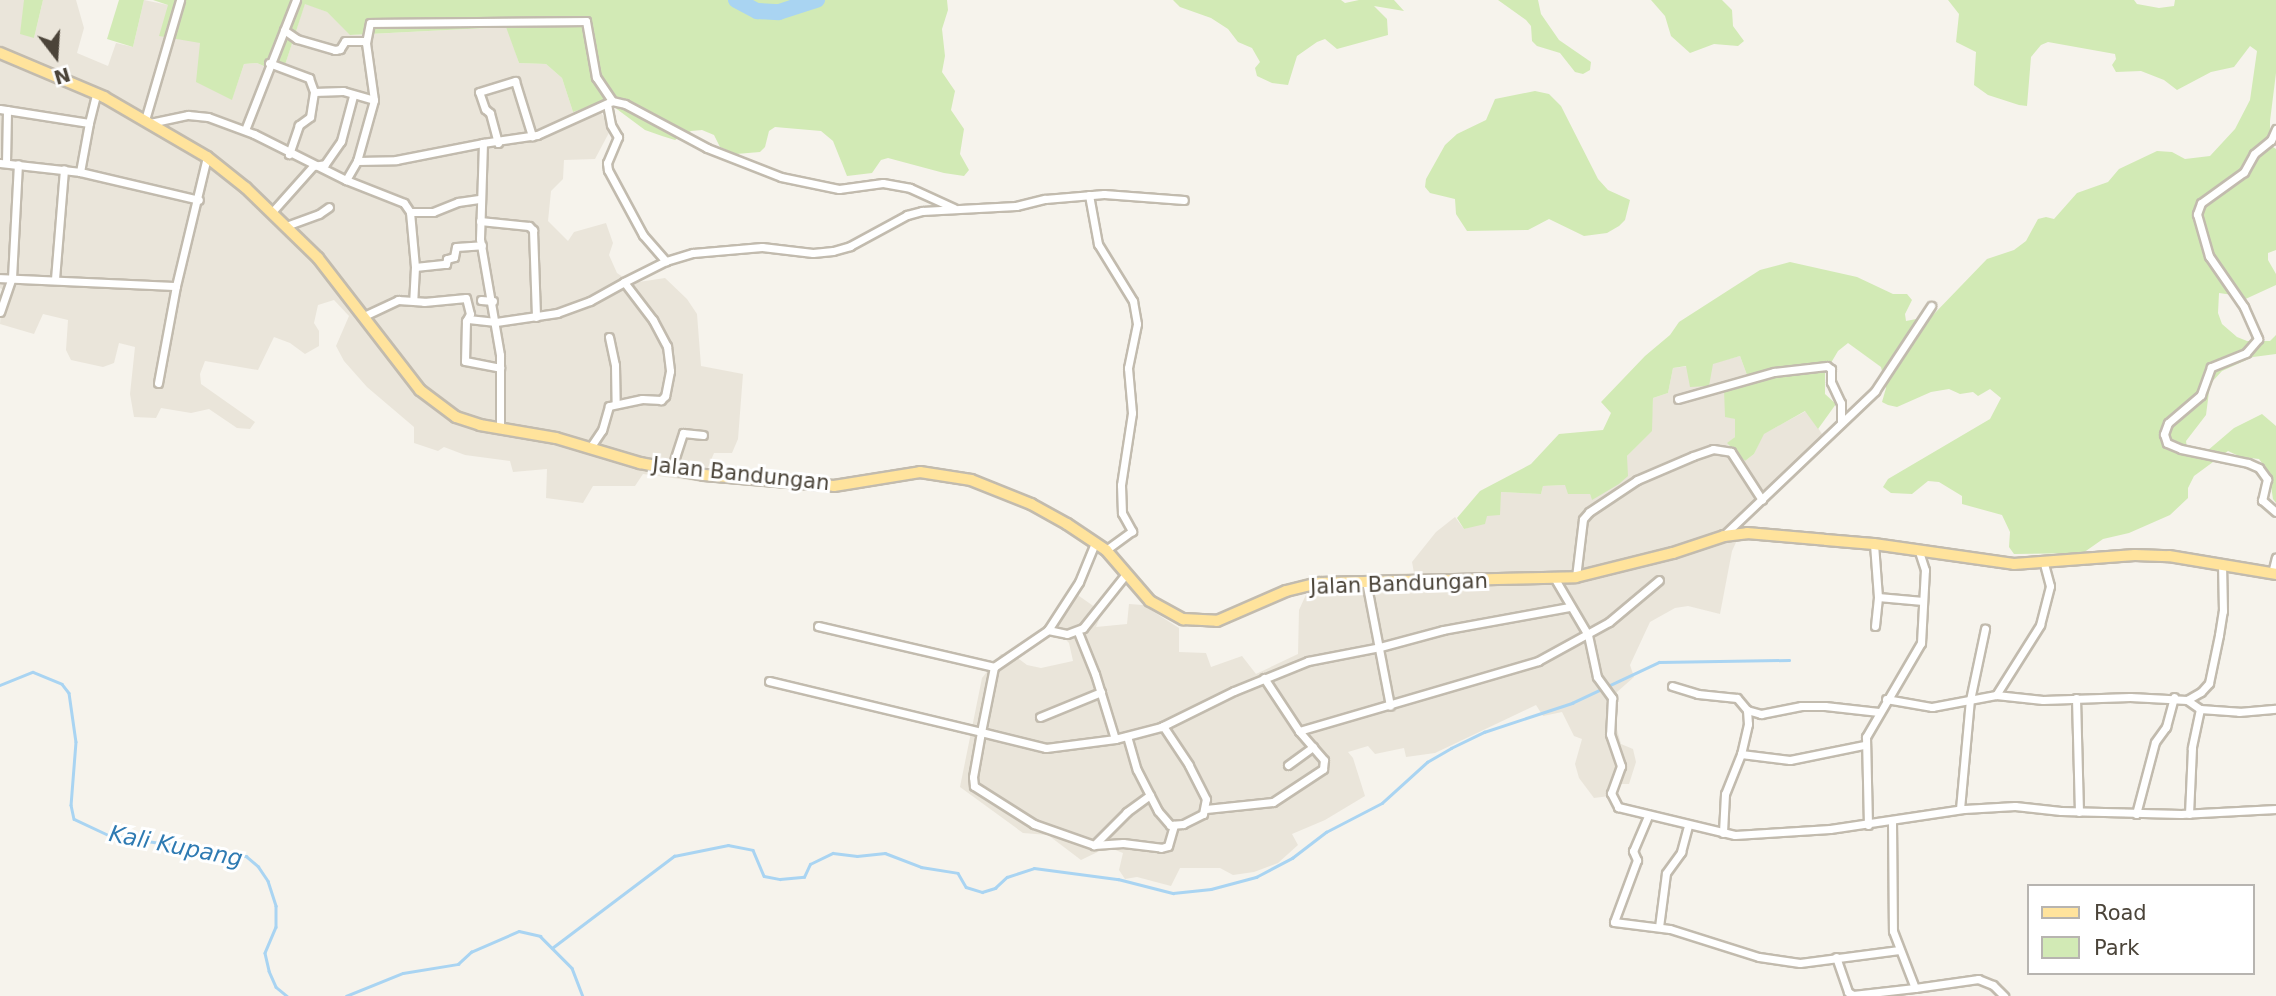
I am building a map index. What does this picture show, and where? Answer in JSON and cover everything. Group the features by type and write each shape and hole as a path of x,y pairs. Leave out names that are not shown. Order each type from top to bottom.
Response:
{"main road":[{"name":"Jalan Bandungan","path":"0,53 96,94 207,157 272,212 318,258 419,390 436,405 465,421 547,436 671,470 834,486 913,472 939,473 971,480 1031,504 1095,542 1106,550 1141,593 1167,612 1199,622 1233,616 1297,588 1366,581 1576,577 1673,553 1724,536 1759,534 1874,544 2014,564 2044,564 2135,555 2168,556 2274,573"}],"street":[{"path":"180,0 180,10 148,122 188,115 208,117 244,130 313,166 404,203 410,212 415,267 413,300"},
{"path":"244,130 296,0"},
{"path":"346,180 357,161 374,100 366,41 368,26 373,22 580,19 586,21 588,27 596,77 610,103 611,125 618,137 607,163 608,170 637,225 666,261"},
{"path":"284,30 297,38 335,50 340,49 345,41 366,41"},
{"path":"270,63 309,78 314,92 310,117 299,125 289,154"},
{"path":"498,143 490,113 485,109 479,92 515,81 532,136"},
{"path":"314,92 343,91 374,100"},
{"path":"80,172 96,94"},
{"path":"272,212 313,166 325,164 341,141 353,96"},
{"path":"357,161 396,160 532,136 563,126 610,103 625,104 707,148 781,177 839,189 883,183 910,188 955,208"},
{"path":"89,123 4,110 3,163 80,172 199,200"},
{"path":"2276,129 2271,140 2254,154 2244,172 2203,201 2197,214 2209,256 2244,307 2258,339 2246,353 2211,367 2201,395 2168,423 2164,434 2171,446 2248,463 2259,468 2267,479 2262,500 2276,512"},
{"path":"483,143 480,221 496,322 500,368 500,428"},
{"path":"158,383 176,286 199,200 207,157"},
{"path":"0,312 12,278 18,164"},
{"path":"55,279 64,169"},
{"path":"1089,195 1098,244 1128,292 1137,324 1128,368 1132,413 1121,485 1122,513 1132,531 1106,550"},
{"path":"468,319 496,322 536,317 579,305 666,261 693,253 762,247 813,253 833,251 850,246 906,215 955,208 1016,206 1045,199 1089,195 1184,200"},
{"path":"410,212 433,212 458,202 479,200"},
{"path":"286,226 319,214 328,207"},
{"path":"480,221 529,226 533,230 536,317"},
{"path":"415,267 446,264 447,259 454,257 456,247 482,245"},
{"path":"0,278 176,286"},
{"path":"590,448 602,430 607,408 616,404 663,399 670,371 669,355 658,328 624,282"},
{"path":"364,316 387,303 466,298 468,319 465,361 500,368"},
{"path":"481,300 493,301"},
{"path":"1724,536 1879,386 1931,306"},
{"path":"609,337 615,365 616,404"},
{"path":"1678,399 1746,378 1826,366 1831,369 1831,382 1841,403 1841,422"},
{"path":"671,470 683,433 702,435"},
{"path":"1576,577 1582,527 1588,512 1637,480 1693,456 1713,449 1731,453 1762,500"},
{"path":"1095,542 1079,582 1048,630 994,667 973,777 974,786 1030,822 1094,845 1122,843 1161,848 1168,846 1174,825"},
{"path":"1874,544 1878,597 1875,626"},
{"path":"1868,825 1864,745 1878,712 1919,650 1925,570 1919,551"},
{"path":"2274,573 2276,556"},
{"path":"1996,695 2040,625 2050,586 2044,564"},
{"path":"2187,700 2209,683 2223,611 2222,565"},
{"path":"1078,632 1126,574"},
{"path":"1555,579 1588,635 1597,677 1612,698 1611,740 1620,759 1612,799 1618,807 1723,833 1771,833 1868,825 1960,809 2015,806 2136,814 2276,809"},
{"path":"1299,731 1538,661 1614,619 1659,580"},
{"path":"1366,581 1390,706"},
{"path":"1878,597 1923,601"},
{"path":"769,681 1046,748 1115,739 1163,726 1264,678 1308,661 1380,647 1443,630 1570,607"},
{"path":"818,626 994,667"},
{"path":"1960,809 1970,700 1985,629"},
{"path":"1048,630 1078,632"},
{"path":"1078,632 1101,692 1115,739"},
{"path":"1127,736 1137,770 1165,822 1174,825 1196,819 1206,809 1262,805 1279,799 1323,769 1325,762 1299,731 1264,678"},
{"path":"1672,686 1698,694 1737,698 1747,710 1761,714 1813,706 1878,712"},
{"path":"1040,717 1101,692"},
{"path":"1886,699 1932,707 1996,695 2043,699 2174,697 2187,700 2200,709 2239,712 2276,709"},
{"path":"2136,814 2155,742 2166,727 2174,697"},
{"path":"2076,698 2079,812"},
{"path":"2189,814 2192,748 2200,709"},
{"path":"1723,833 1725,794 1741,754 1748,724 1747,710"},
{"path":"1163,726 1204,794 1206,809"},
{"path":"1741,754 1790,760 1864,745"},
{"path":"1287,765 1313,747"},
{"path":"1094,845 1127,812 1150,795"},
{"path":"1648,816 1633,851 1637,860 1614,922 1659,928 1770,960 1807,963 1899,950"},
{"path":"1892,821 1894,931 1914,988"},
{"path":"1659,928 1666,873 1681,852 1688,825"},
{"path":"1836,957 1848,992 1853,995 1978,979 1993,985 2004,996"}],"shaded area":[{"path":"0,0 24,0 34,38 43,0 76,0 84,28 77,53 108,66 116,43 133,47 144,0 168,5 200,43 232,99 244,64 257,63 282,74 305,3 327,12 351,35 507,27 519,63 546,64 562,78 573,112 594,104 612,127 595,159 564,160 563,179 551,191 548,221 568,241 574,232 606,223 613,243 609,255 617,273 632,283 665,278 687,299 697,314 701,366 743,374 738,439 732,453 714,453 702,482 643,474 635,486 593,486 583,503 546,498 547,469 513,472 510,461 465,455 444,447 438,451 414,443 414,427 367,387 344,361 336,346 349,316 334,300 318,305 314,323 319,331 319,346 305,354 290,343 274,337 258,370 205,361 200,374 201,384 255,422 250,429 237,428 209,409 191,413 161,408 156,418 134,417 130,394 135,347 119,343 114,363 103,367 71,360 66,350 68,320 43,314 34,334 0,324 3,290 0,288"},
{"path":"1740,356 1747,375 1735,383 1725,416 1735,419 1735,437 1728,443 1745,461 1754,454 1763,434 1806,411 1827,441 1744,525 1732,551 1720,614 1688,606 1675,608 1650,622 1630,665 1634,677 1617,692 1614,718 1621,744 1633,749 1636,762 1629,784 1621,784 1617,795 1594,798 1579,778 1575,764 1582,739 1574,736 1562,712 1543,716 1536,705 1435,753 1406,757 1404,748 1375,754 1368,746 1348,752 1353,758 1365,796 1325,820 1292,834 1298,845 1278,863 1254,872 1233,875 1220,868 1180,868 1171,886 1137,877 1125,879 1119,870 1123,853 1108,847 1081,860 1048,835 1023,833 960,787 982,678 1001,654 1015,656 1027,665 1041,668 1073,661 1069,643 1048,621 1069,589 1102,612 1096,627 1127,624 1129,604 1143,605 1179,628 1179,652 1206,653 1211,667 1242,656 1256,674 1298,654 1299,610 1314,577 1414,573 1412,562 1436,532 1455,517 1464,529 1479,524 1501,492 1541,494 1543,486 1565,485 1590,494 1592,499 1627,476 1627,456 1651,431 1653,398 1668,393 1673,368 1713,363"}],"green space":[{"path":"24,0 43,0 34,38 20,34"},
{"path":"119,0 144,0 133,47 107,39"},
{"path":"153,0 947,0 948,10 942,29 945,56 942,72 955,91 951,110 964,129 960,154 969,170 964,176 888,158 881,160 872,173 847,176 833,141 821,131 775,127 769,131 765,147 760,152 736,154 720,147 714,135 702,130 691,131 675,140 645,130 606,101 573,112 562,78 546,64 519,63 506,27 350,35 327,12 305,4 282,74 257,63 244,64 232,100 196,82 200,43 159,36 168,5"},
{"path":"1173,0 1341,0 1345,3 1359,0 1394,0 1404,11 1374,6 1387,19 1388,35 1337,49 1325,39 1317,42 1297,56 1288,85 1272,83 1257,76 1255,68 1260,62 1252,48 1238,42 1228,29 1211,18 1180,7"},
{"path":"1498,0 1538,0 1541,14 1559,40 1591,62 1590,70 1583,74 1575,72 1560,53 1537,46 1532,41 1531,26 1526,20"},
{"path":"1651,0 1722,0 1732,10 1733,26 1744,41 1738,46 1714,44 1690,53 1671,36 1665,16"},
{"path":"1948,0 2134,0 2137,4 2159,8 2174,6 2175,0 2276,0 2276,73 2270,145 2276,149 2276,250 2268,253 2268,260 2276,274 2276,285 2239,302 2233,295 2219,293 2218,313 2222,324 2237,337 2247,341 2270,341 2276,335 2276,354 2253,357 2222,371 2210,384 2206,415 2186,441 2188,455 2200,457 2234,428 2262,414 2276,426 2276,503 2269,473 2259,459 2241,457 2228,451 2194,476 2188,488 2188,498 2170,515 2129,533 2103,539 2083,553 2014,554 2009,547 2010,532 2002,515 1962,504 1962,496 1939,482 1928,481 1912,494 1891,493 1883,487 1888,479 1990,419 2001,398 1990,389 1978,396 1973,392 1960,394 1949,389 1931,392 1897,407 1888,405 1882,402 1886,388 1881,367 1848,343 1838,351 1825,373 1825,394 1836,404 1818,429 1805,411 1764,434 1754,454 1745,461 1727,443 1735,437 1735,419 1725,417 1724,389 1747,375 1740,356 1713,364 1709,386 1690,387 1686,366 1673,368 1668,393 1653,398 1652,431 1627,456 1628,476 1619,484 1592,500 1590,494 1568,494 1565,485 1543,486 1541,494 1501,492 1500,515 1487,516 1485,524 1464,529 1457,518 1480,491 1531,464 1559,434 1603,430 1611,413 1601,402 1645,356 1670,335 1679,322 1760,270 1790,262 1857,277 1893,294 1907,294 1912,300 1905,314 1906,321 1932,316 1987,259 2014,250 2026,241 2038,219 2054,219 2077,193 2108,182 2119,169 2157,151 2172,152 2185,159 2210,156 2235,129 2250,100 2257,51 2250,46 2234,67 2211,72 2177,90 2164,80 2141,71 2116,72 2112,65 2116,59 2115,54 2048,42 2041,45 2031,57 2027,106 1988,95 1974,85 1976,52 1956,42 1959,14"},
{"path":"1535,91 1549,94 1561,106 1598,179 1608,190 1630,200 1625,220 1607,233 1584,236 1549,219 1528,230 1467,231 1456,214 1455,199 1430,193 1425,187 1426,179 1445,145 1457,134 1486,120 1495,99"}],"waterway":[{"path":"736,0 757,11 779,12 817,0"},
{"path":"552,948 674,856 728,845 753,850 764,876 780,879 804,877 810,864 833,853 857,856 885,853 921,867 958,873 966,887 982,892 995,888 1007,877 1034,868 1118,879 1173,893 1211,889 1256,877 1292,858 1326,832 1382,803 1427,762 1451,748 1484,732 1572,703 1659,662 1789,660"},
{"name":"Kali Kupang","path":"0,685 33,672 62,684 69,693 76,742 71,805 74,819 108,835 246,856 258,866 268,881 276,906 276,927 265,953 269,971 276,987 287,996"},
{"name":"Kali Kupang","path":"346,996 403,973 458,964 471,952 519,931 540,936 572,968 583,996"}]}
